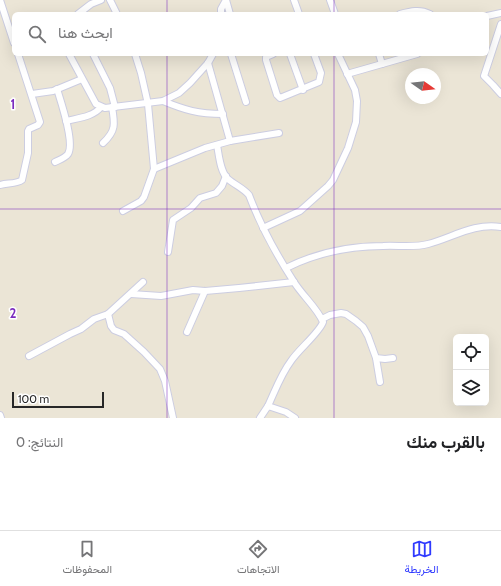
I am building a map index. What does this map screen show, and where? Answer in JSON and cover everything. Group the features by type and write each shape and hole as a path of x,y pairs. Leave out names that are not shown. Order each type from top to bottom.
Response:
{"street":[{"path":"0,0 12,35"},
{"path":"81,12 91,4 101,0"},
{"path":"110,0 116,12"},
{"path":"221,12 226,0"},
{"path":"226,0 229,12"},
{"path":"294,0 298,12"},
{"path":"330,0 334,12"},
{"path":"409,12 424,12"},
{"path":"489,16 501,13"},
{"path":"501,24 484,76 501,94"},
{"path":"0,185 22,180 28,153 28,131 38,126 40,122 19,56"},
{"path":"70,56 96,104 101,107 148,104 163,101 179,93 208,63 212,56"},
{"path":"94,56 110,88 113,107 114,126 111,136 103,144"},
{"path":"123,211 141,201 144,197 154,169 148,104 136,56"},
{"path":"232,56 246,102"},
{"path":"268,56 266,57 266,60 278,96 282,98 315,85 320,81 321,73 315,56"},
{"path":"291,56 303,90"},
{"path":"263,228 300,210 328,186 333,180 348,148 356,122 357,101 348,74 339,56"},
{"path":"380,56 382,64"},
{"path":"348,74 410,56"},
{"path":"208,63 230,140"},
{"path":"32,94 57,89 82,79"},
{"path":"55,162 64,157 69,151 69,132 57,89"},
{"path":"163,101 200,114 223,114"},
{"path":"66,121 88,116 97,112 101,107"},
{"path":"154,169 230,140 279,133"},
{"path":"217,145 226,176 248,193 266,237 294,282 323,322 320,328 290,362 268,406 260,418"},
{"path":"168,252 173,220 191,208 200,198 216,193 222,186 226,176"},
{"path":"286,268 307,258 333,250 367,246 428,245 484,225 501,227"},
{"path":"29,356 81,329 94,319 108,314 143,282"},
{"path":"131,294 161,296 193,290 205,291 294,282"},
{"path":"187,332 205,291"},
{"path":"322,319 330,315 341,313 346,314 363,327 376,358 380,382"},
{"path":"108,314 111,326 114,330 124,334 160,369 165,381 173,418"},
{"path":"376,358 393,358"},
{"path":"268,406 286,412 295,418"}]}
